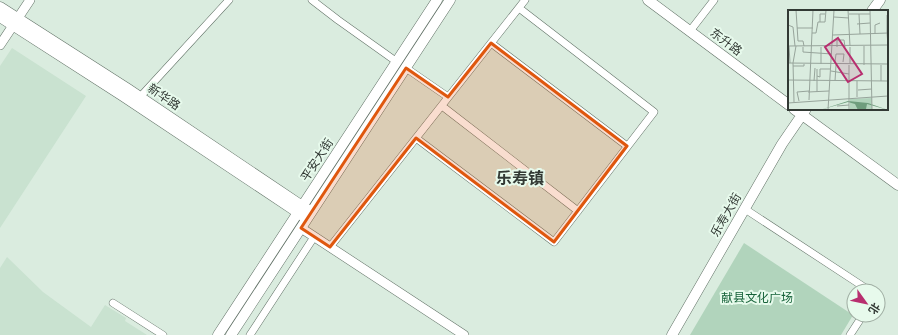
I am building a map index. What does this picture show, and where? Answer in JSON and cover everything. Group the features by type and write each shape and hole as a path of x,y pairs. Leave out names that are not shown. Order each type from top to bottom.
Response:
{"main road":[{"name":"平安大街","path":"218,335 437,0"},
{"name":"平安大街","path":"231,335 450,0"},
{"name":"东升路","path":"648,0 788,104"},
{"name":"新华路","path":"0,7 15,22 123,96 309,216"},
{"name":"新华路","path":"0,17 15,22 140,96 300,210"},
{"path":"800,111 898,186"},
{"name":"乐寿大街","path":"672,335 800,111"}],"street":[{"path":"0,45 30,0"},
{"path":"140,96 229,0"},
{"path":"312,0 397,62"},
{"path":"330,247 525,0"},
{"path":"690,31 714,0"},
{"path":"416,138 554,242 654,112 519,8"},
{"path":"491,43 628,146"},
{"path":"406,68 448,97"},
{"path":"442,106 578,211"},
{"path":"745,209 858,283"},
{"path":"301,228 464,335"},
{"path":"250,335 314,237"},
{"path":"113,303 163,335"},
{"path":"850,335 858,323"}],"highlighted area":[{"path":"491,43 627,146 554,242 416,138 330,247 301,228 406,68 448,97"}],"shaded area":[{"path":"12,48 86,96 0,228 0,66"},
{"path":"7,257 43,292 91,327 105,305 126,318 125,321 147,335 0,335 0,268"}],"green space":[{"name":"献县文化广场","path":"744,243 846,310 846,323 848,323 841,335 690,335"}],"district":[{"name":"乐寿镇","path":"520,178"}]}
